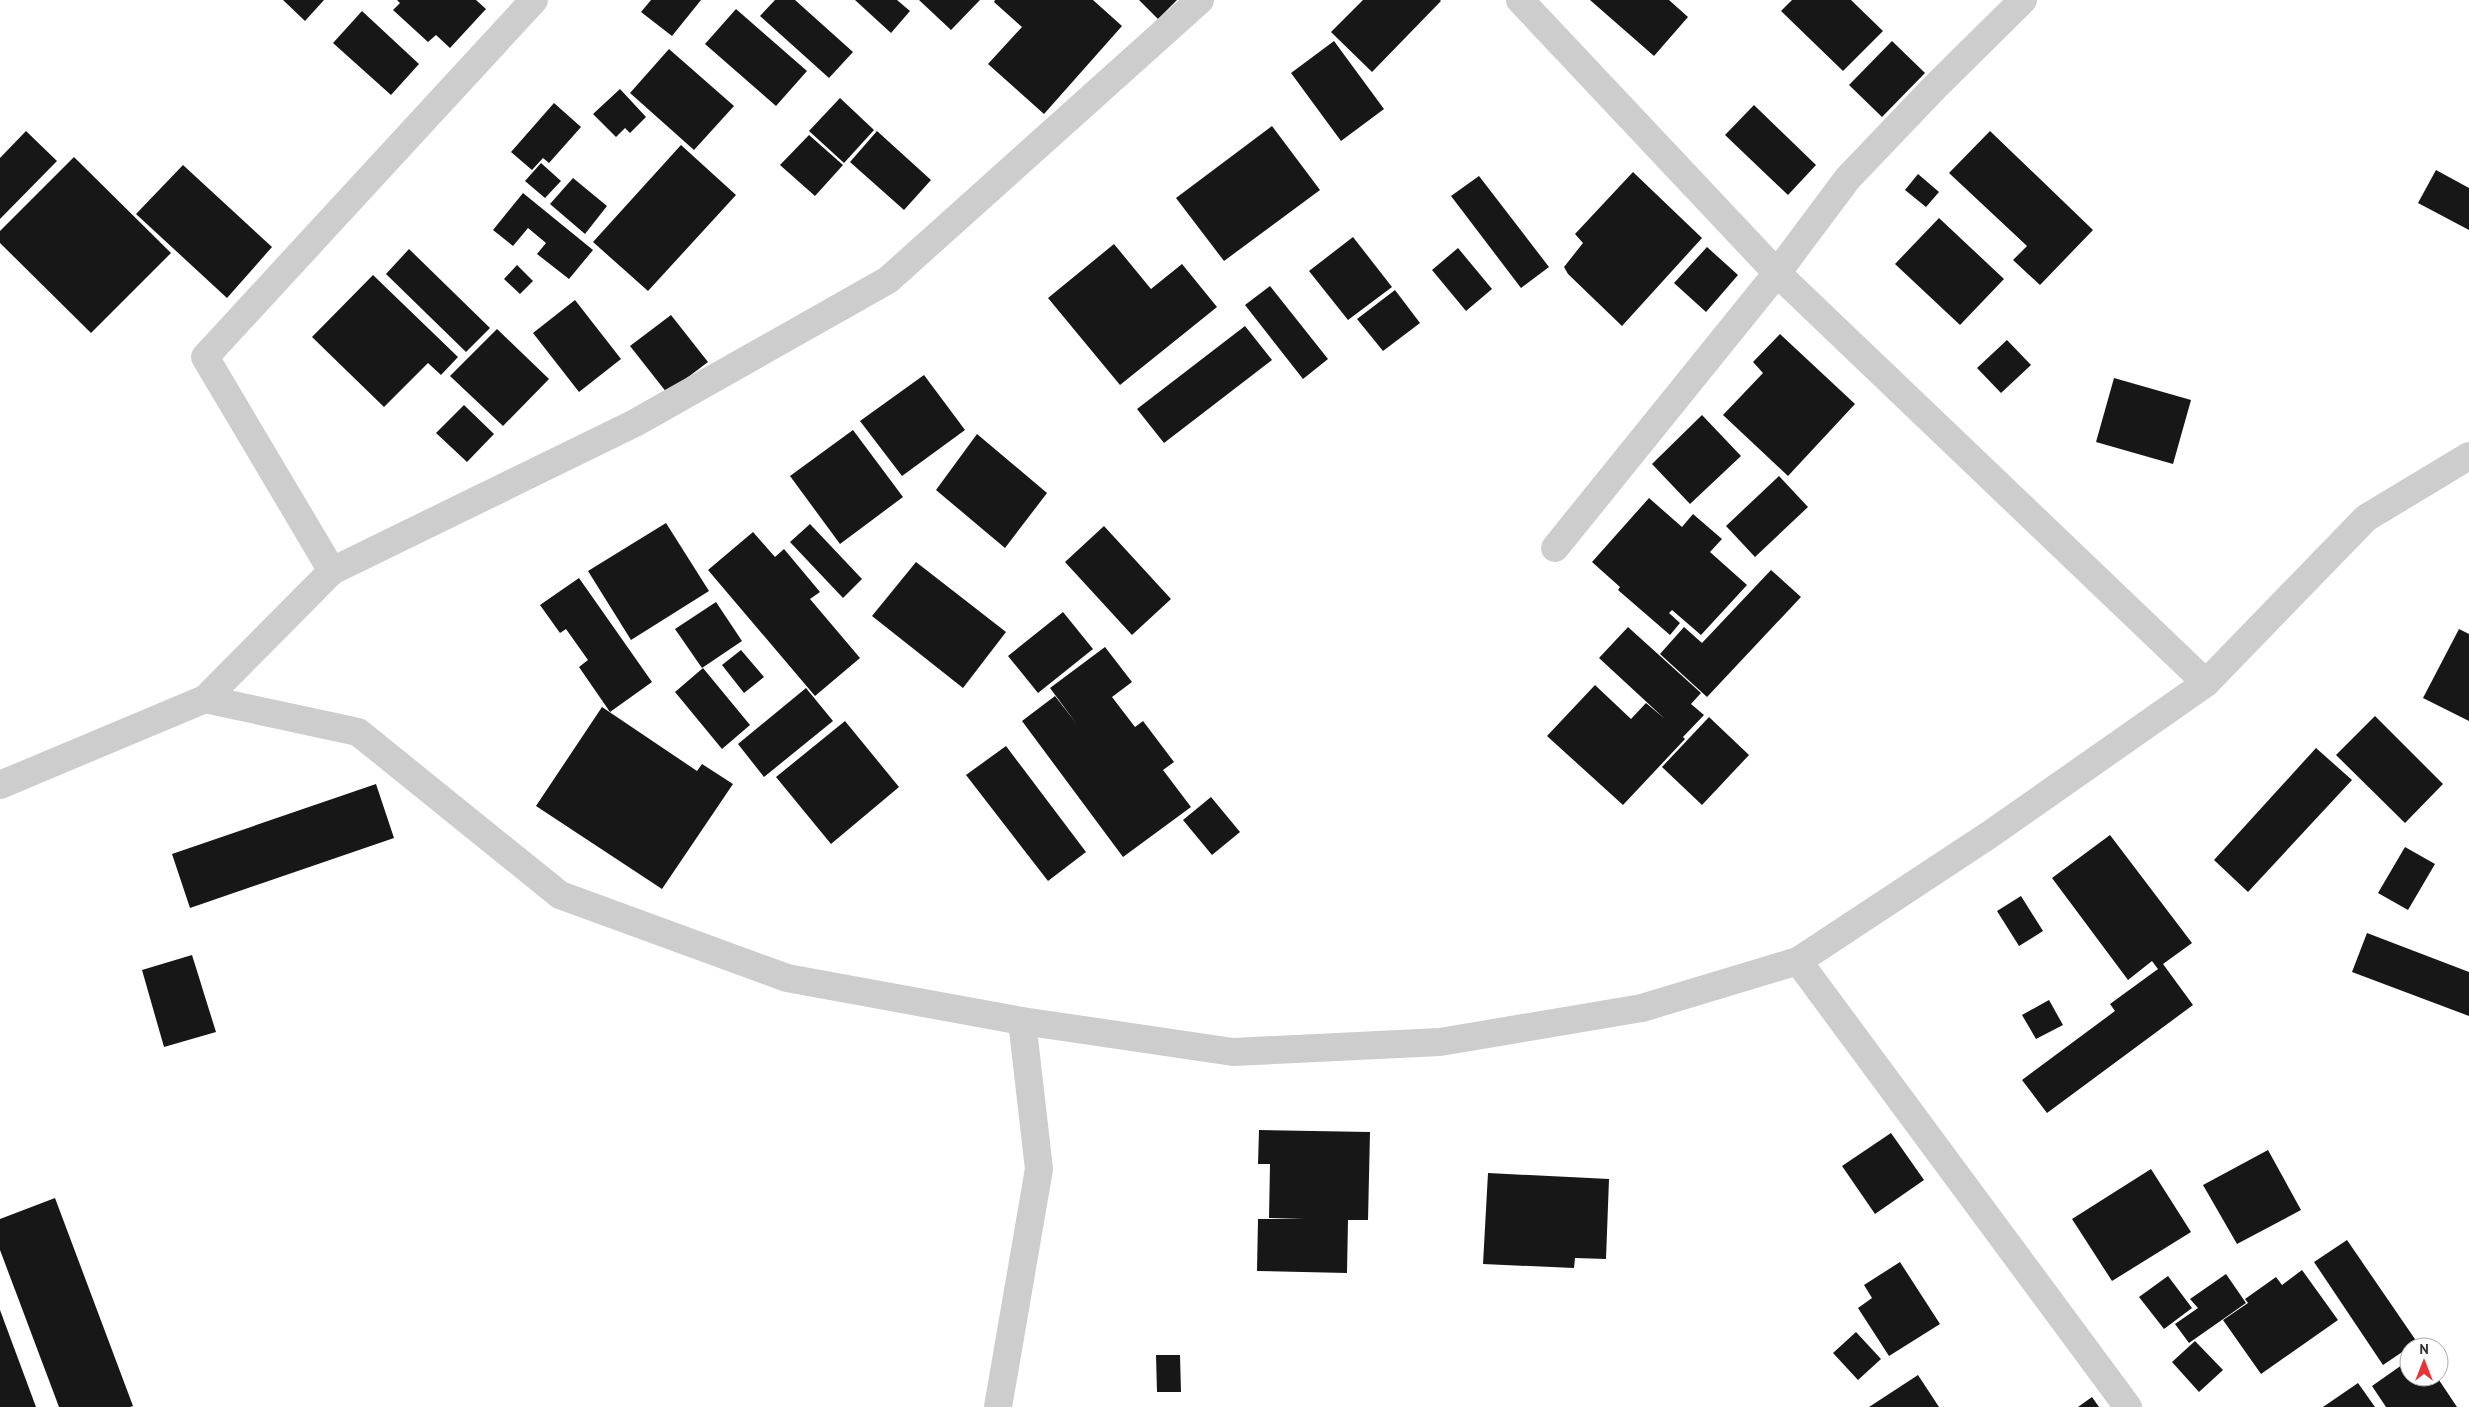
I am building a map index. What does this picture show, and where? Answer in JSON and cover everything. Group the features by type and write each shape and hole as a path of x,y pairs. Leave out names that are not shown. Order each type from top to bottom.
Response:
{"street":[{"path":"332,571 205,357 534,0"},
{"path":"0,785 205,699 332,571 635,423 888,280 1200,0"},
{"path":"1520,0 1777,273 2206,683"},
{"path":"1556,548 1777,273 1848,178 1935,86 2023,0"},
{"path":"205,699 358,732 560,895 787,978 1022,1021 1233,1052 1440,1042 1642,1008 1798,961 1989,836 2206,683 2366,518 2469,456"},
{"path":"1798,961 2128,1407"},
{"path":"998,1407 1039,1170 1022,1021"}],"building":[{"path":"283,0 324,0 305,21"},
{"path":"397,0 476,0 486,9 450,48 436,35 428,42 393,10 400,3"},
{"path":"651,0 701,0 672,36 641,12"},
{"path":"775,0 795,0 853,52 829,78 760,16"},
{"path":"855,0 897,0 910,11 891,33"},
{"path":"919,0 980,0 951,30"},
{"path":"995,0 1093,0 1122,26 1044,114 988,64 1022,27 994,2"},
{"path":"1139,0 1177,0 1158,19"},
{"path":"1363,0 1441,1 1372,72 1331,32"},
{"path":"1590,0 1669,0 1688,17 1654,56"},
{"path":"1792,0 1851,0 1883,31 1843,71 1781,11"},
{"path":"736,9 807,71 776,106 705,44"},
{"path":"362,11 419,64 391,95 333,43"},
{"path":"1334,41 1384,109 1341,141 1291,73"},
{"path":"1892,41 1925,73 1882,117 1849,85"},
{"path":"669,49 734,106 694,150 630,93"},
{"path":"620,89 646,117 630,133 625,128 616,137 593,114"},
{"path":"840,98 874,130 844,163 809,131"},
{"path":"554,103 581,127 549,163 543,158 532,170 511,152"},
{"path":"1754,105 1816,165 1788,195 1725,135"},
{"path":"1272,126 1320,190 1224,261 1176,198"},
{"path":"26,131 57,161 0,219 0,158"},
{"path":"877,131 931,180 904,210 850,162"},
{"path":"1990,131 2093,230 2040,285 2013,260 2027,246 1949,173"},
{"path":"809,135 843,165 815,196 780,165"},
{"path":"681,145 736,195 648,291 593,242"},
{"path":"74,157 171,253 91,333 0,243 0,231"},
{"path":"541,163 561,181 545,198 525,181"},
{"path":"183,165 272,247 227,298 136,214"},
{"path":"2436,170 2469,188 2469,230 2418,203"},
{"path":"1633,172 1702,238 1622,326 1568,274 1564,267 1583,243 1575,234"},
{"path":"1918,174 1939,192 1926,207 1905,190"},
{"path":"1479,176 1549,267 1521,288 1451,196"},
{"path":"573,178 607,206 585,234 550,204"},
{"path":"523,193 593,250 569,279 537,254 546,243 528,228 513,246 493,230"},
{"path":"1939,218 2004,279 1960,325 1895,264"},
{"path":"1353,237 1392,287 1348,320 1309,271"},
{"path":"1114,244 1151,289 1182,264 1217,307 1120,385 1048,298"},
{"path":"1707,247 1738,275 1706,312 1674,283"},
{"path":"1458,248 1492,289 1466,311 1432,270"},
{"path":"409,249 490,328 466,352 386,274"},
{"path":"517,265 533,281 520,294 504,279"},
{"path":"373,275 458,357 441,375 428,363 384,407 312,337"},
{"path":"1270,286 1328,359 1303,379 1245,305"},
{"path":"1395,290 1420,323 1383,351 1357,319"},
{"path":"575,300 621,359 579,392 533,333"},
{"path":"671,315 708,362 667,393 630,346"},
{"path":"1245,326 1272,360 1164,443 1137,409"},
{"path":"497,329 549,379 503,426 450,376"},
{"path":"1780,334 1855,404 1788,476 1723,415 1763,373 1753,362"},
{"path":"2007,340 2031,365 2001,393 1977,368"},
{"path":"924,375 965,430 902,476 860,421"},
{"path":"2114,378 2191,400 2173,464 2096,442"},
{"path":"464,405 494,434 467,462 436,433"},
{"path":"1702,415 1741,456 1690,504 1652,464"},
{"path":"853,430 903,497 840,544 790,476"},
{"path":"977,434 1047,493 1005,548 936,490"},
{"path":"1779,476 1808,507 1755,557 1726,526"},
{"path":"1649,498 1682,527 1693,514 1722,539 1710,552 1747,585 1701,635 1672,610 1669,613 1680,623 1670,635 1618,590 1620,587 1592,562"},
{"path":"666,523 709,591 631,640 588,571"},
{"path":"810,524 862,579 843,598 790,542"},
{"path":"1104,526 1171,599 1132,635 1065,562"},
{"path":"753,532 775,557 784,549 820,592 810,599 860,658 815,696 708,570"},
{"path":"916,562 1006,632 963,688 872,616"},
{"path":"1771,570 1801,597 1707,697 1660,654 1684,627 1702,643"},
{"path":"579,578 652,682 610,712 579,667 588,660 566,629 560,633 540,605"},
{"path":"716,602 742,641 702,668 675,629"},
{"path":"1063,612 1093,649 1038,693 1008,656"},
{"path":"1628,627 1701,693 1691,704 1704,715 1683,737 1685,739 1623,805 1547,736 1595,685 1631,719 1646,703 1665,719 1599,658"},
{"path":"2459,629 2469,634 2469,721 2423,698"},
{"path":"1105,647 1132,682 1112,697 1135,727 1143,721 1174,762 1163,770 1191,807 1123,857 1022,721 1055,696 1076,723 1050,688"},
{"path":"741,650 764,677 744,693 722,665"},
{"path":"703,668 750,725 722,749 675,692"},
{"path":"806,688 833,721 764,777 738,744"},
{"path":"602,707 697,771 702,764 733,784 662,889 536,806"},
{"path":"2375,716 2443,784 2405,823 2336,755"},
{"path":"1709,717 1749,755 1702,805 1662,767"},
{"path":"845,721 899,787 831,844 776,777"},
{"path":"1006,746 1086,852 1048,881 966,775"},
{"path":"2316,748 2352,780 2248,892 2214,860"},
{"path":"376,784 394,838 190,908 172,854"},
{"path":"1211,797 1240,832 1212,855 1183,820"},
{"path":"2110,835 2192,943 2163,964 2193,1005 2047,1113 2022,1080 2115,1011 2110,1004 2158,969 2152,961 2128,980 2052,878"},
{"path":"2405,847 2435,864 2408,910 2378,893"},
{"path":"2021,896 2043,931 2019,946 1997,911"},
{"path":"2367,933 2469,972 2469,1016 2352,972"},
{"path":"192,955 216,1032 164,1047 142,970"},
{"path":"2049,1000 2063,1025 2036,1039 2022,1015"},
{"path":"1259,1130 1370,1132 1368,1220 1348,1220 1347,1273 1257,1271 1258,1219 1304,1219 1269,1218 1270,1164 1258,1164"},
{"path":"1891,1133 1924,1180 1875,1214 1842,1166"},
{"path":"2268,1150 2301,1210 2237,1244 2203,1185"},
{"path":"2151,1169 2191,1232 2112,1281 2072,1219"},
{"path":"1488,1173 1609,1179 1606,1259 1575,1258 1574,1268 1483,1264"},
{"path":"55,1198 133,1406 59,1407 0,1250 0,1219"},
{"path":"2347,1240 2414,1337 2399,1337 2399,1354 2383,1365 2314,1262"},
{"path":"1900,1262 1940,1324 1889,1356 1858,1308 1872,1298 1864,1285"},
{"path":"2302,1270 2338,1320 2261,1374 2223,1320 2248,1303 2245,1299 2276,1277 2282,1285"},
{"path":"2226,1274 2246,1303 2189,1343 2175,1324 2198,1308 2190,1299"},
{"path":"2168,1276 2192,1308 2164,1329 2139,1297"},
{"path":"0,1310 36,1407 0,1407"},
{"path":"1856,1332 1881,1359 1858,1380 1833,1353"},
{"path":"2195,1341 2223,1370 2199,1392 2172,1362"},
{"path":"1156,1355 1180,1355 1181,1392 1157,1392"},
{"path":"2399,1367 2399,1387 2444,1387 2457,1407 2386,1407 2372,1386"},
{"path":"1918,1375 1939,1407 1869,1407"},
{"path":"2358,1383 2375,1407 2323,1407"},
{"path":"2092,1397 2099,1407 2078,1407"}]}
